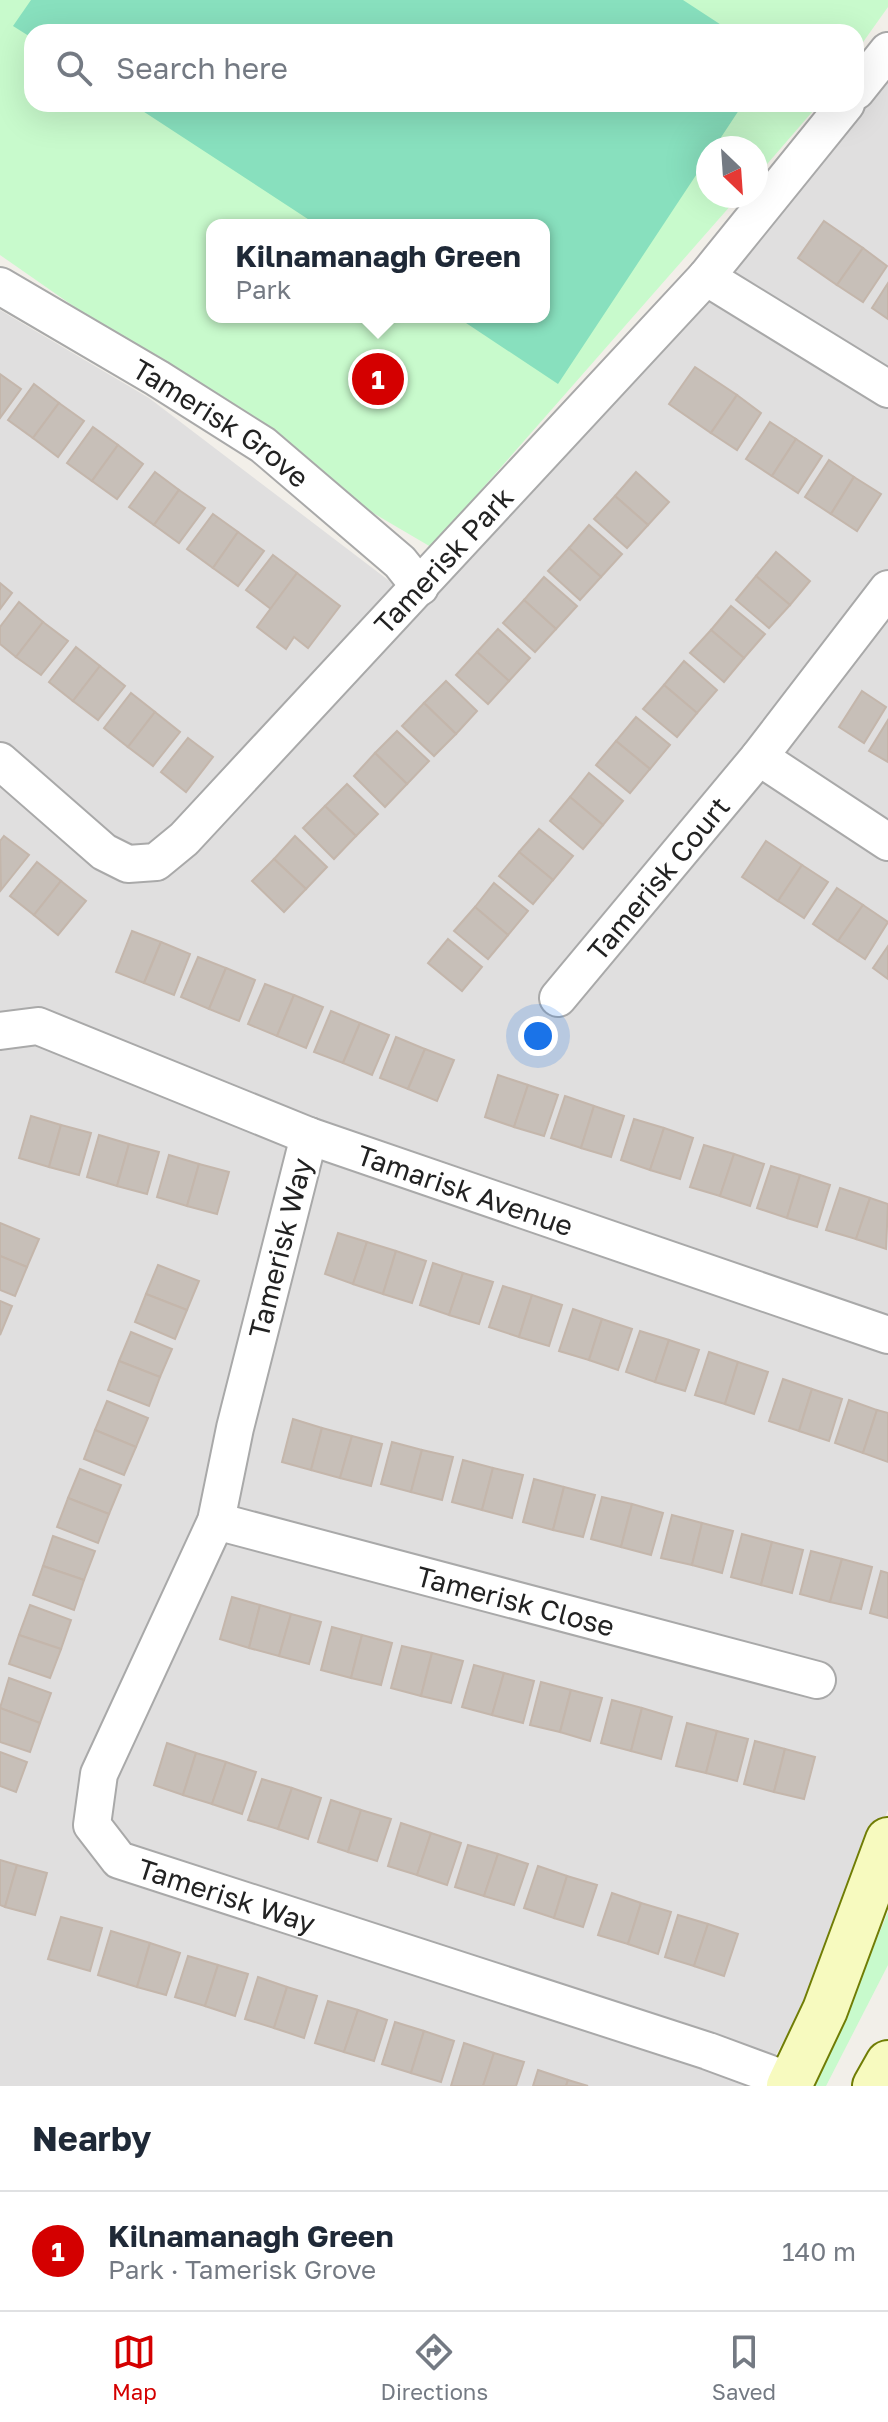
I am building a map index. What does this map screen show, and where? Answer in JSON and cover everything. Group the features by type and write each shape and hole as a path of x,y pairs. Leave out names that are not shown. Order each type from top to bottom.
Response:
{"street":[{"path":"864,81 888,51"},
{"name":"Tamerisk Park","path":"0,761 104,852 128,864 156,862 184,839 706,277 840,112"},
{"path":"706,277 888,389"},
{"name":"Tamerisk Grove","path":"0,286 157,378 263,445 395,557 420,587"},
{"name":"Tamerisk Court","path":"558,998 759,757 888,589"},
{"path":"759,757 888,842"},
{"name":"Tamarisk Avenue","path":"0,1031 38,1026 309,1136 888,1335"},
{"name":"Tamerisk Way","path":"309,1136 235,1428 216,1521 99,1774 92,1825 119,1860 708,2051 790,2084"},
{"name":"Tamerisk Close","path":"216,1521 817,1680"},
{"path":"790,2084 825,2010 888,1840"},
{"path":"875,2086 888,2063"}],"shaded area":[{"path":"888,69 888,1810 806,2002 758,2086 0,2086 0,310 149,398 421,605 851,112 864,112 864,97"}],"green space":[{"path":"0,0 888,0 888,7 864,41 864,24 24,24 24,112 812,112 768,163 768,136 696,136 696,208 728,208 431,547 356,503 0,255"},
{"path":"31,0 683,0 720,24 24,24 24,33 13,26"},
{"path":"144,112 738,112 722,136 696,136 696,175 558,384 466,323 550,323 550,219 308,219"},
{"path":"888,1912 888,1965 826,2086 811,2086 864,1970"}],"building":[{"path":"824,221 863,248 837,285 798,258"},
{"path":"863,248 887,266 863,302 837,285"},
{"path":"888,283 888,319 872,308"},
{"path":"695,367 737,395 711,433 669,404"},
{"path":"0,374 21,389 0,418"},
{"path":"34,384 59,403 33,438 8,420"},
{"path":"737,395 761,413 737,450 711,433"},
{"path":"59,403 84,421 58,457 33,438"},
{"path":"770,422 796,439 772,476 746,459"},
{"path":"93,427 118,445 92,481 67,463"},
{"path":"796,439 822,456 798,493 772,476"},
{"path":"118,445 143,464 117,499 92,481"},
{"path":"829,460 854,477 831,514 805,497"},
{"path":"155,472 179,490 154,525 129,507"},
{"path":"636,472 669,502 648,525 615,496"},
{"path":"854,477 881,494 857,531 831,514"},
{"path":"179,490 205,508 179,543 154,525"},
{"path":"615,496 648,525 627,548 594,519"},
{"path":"213,514 238,532 213,568 187,549"},
{"path":"589,525 622,554 601,577 569,548"},
{"path":"238,532 264,551 238,586 213,568"},
{"path":"569,548 601,577 580,600 548,571"},
{"path":"776,552 810,581 790,605 756,576"},
{"path":"273,555 297,573 271,609 246,590"},
{"path":"297,573 340,606 308,648 294,637 286,649 257,627"},
{"path":"756,576 790,605 769,628 736,600"},
{"path":"544,577 577,606 556,629 524,600"},
{"path":"0,583 12,593 0,609"},
{"path":"524,600 556,629 535,652 503,623"},
{"path":"19,602 43,622 16,657 0,644 0,627"},
{"path":"731,606 765,634 744,658 711,630"},
{"path":"43,622 68,641 41,675 16,657"},
{"path":"498,629 530,658 509,681 477,652"},
{"path":"711,630 744,658 724,682 690,653"},
{"path":"76,647 100,666 73,701 49,682"},
{"path":"477,652 509,681 488,704 456,675"},
{"path":"684,661 717,690 697,713 664,685"},
{"path":"100,666 125,686 98,720 73,701"},
{"path":"446,681 477,711 456,734 424,703"},
{"path":"664,685 697,713 677,737 643,709"},
{"path":"862,691 886,707 864,743 839,727"},
{"path":"131,693 155,712 128,747 104,728"},
{"path":"424,703 456,734 434,756 402,726"},
{"path":"155,712 180,732 153,766 128,747"},
{"path":"636,717 670,745 650,769 616,741"},
{"path":"888,720 888,762 869,751"},
{"path":"397,731 429,761 407,784 375,753"},
{"path":"188,738 213,757 186,792 161,772"},
{"path":"616,741 650,769 630,793 596,765"},
{"path":"375,753 407,784 385,807 354,776"},
{"path":"589,773 623,801 603,825 570,797"},
{"path":"347,784 378,814 356,836 325,806"},
{"path":"570,797 603,825 583,849 550,821"},
{"path":"325,806 356,836 334,859 303,828"},
{"path":"539,829 573,856 553,880 519,852"},
{"path":"4,836 29,855 1,890 0,841"},
{"path":"295,836 327,867 306,889 274,859"},
{"path":"766,841 802,865 778,901 742,877"},
{"path":"519,852 553,880 533,904 499,876"},
{"path":"274,859 306,889 284,912 252,881"},
{"path":"37,862 61,881 34,915 10,896"},
{"path":"802,865 828,882 804,918 778,901"},
{"path":"61,881 86,901 58,935 34,915"},
{"path":"494,883 528,911 508,935 475,907"},
{"path":"837,888 863,905 838,941 813,924"},
{"path":"863,905 888,922 865,959 838,941"},
{"path":"475,907 508,935 488,959 454,931"},
{"path":"132,931 161,942 144,983 116,972"},
{"path":"448,939 482,967 462,991 428,963"},
{"path":"161,942 190,954 174,995 144,983"},
{"path":"888,946 888,979 873,968"},
{"path":"198,957 226,968 209,1009 181,997"},
{"path":"226,968 255,980 239,1021 209,1009"},
{"path":"265,984 294,995 277,1036 248,1024"},
{"path":"294,995 323,1007 306,1048 277,1036"},
{"path":"331,1011 360,1023 343,1063 314,1052"},
{"path":"360,1023 389,1035 372,1075 343,1063"},
{"path":"396,1037 425,1049 408,1089 380,1078"},
{"path":"425,1049 454,1060 437,1101 408,1089"},
{"path":"498,1075 528,1085 514,1127 485,1117"},
{"path":"528,1085 558,1095 544,1136 514,1127"},
{"path":"565,1096 594,1106 581,1148 551,1138"},
{"path":"594,1106 624,1116 611,1157 581,1148"},
{"path":"31,1116 61,1125 49,1167 19,1158"},
{"path":"634,1119 664,1128 650,1170 621,1160"},
{"path":"61,1125 91,1133 79,1175 49,1167"},
{"path":"664,1128 693,1138 680,1179 650,1170"},
{"path":"99,1135 129,1144 117,1186 87,1177"},
{"path":"129,1144 159,1152 147,1194 117,1186"},
{"path":"704,1145 734,1154 720,1196 690,1187"},
{"path":"734,1154 764,1164 750,1206 720,1196"},
{"path":"169,1155 199,1164 187,1206 157,1197"},
{"path":"199,1164 229,1172 217,1214 187,1206"},
{"path":"771,1166 800,1175 787,1218 757,1208"},
{"path":"800,1175 830,1185 817,1227 787,1218"},
{"path":"840,1188 870,1198 856,1239 826,1230"},
{"path":"870,1198 888,1204 886,1249 856,1239"},
{"path":"0,1223 39,1239 27,1267 0,1256"},
{"path":"338,1233 367,1242 353,1284 325,1274"},
{"path":"367,1242 396,1251 383,1294 353,1284"},
{"path":"396,1251 426,1261 412,1303 383,1294"},
{"path":"0,1256 27,1267 15,1296 0,1290"},
{"path":"433,1263 463,1273 449,1315 420,1305"},
{"path":"158,1265 199,1281 187,1310 146,1294"},
{"path":"463,1273 493,1282 479,1324 449,1315"},
{"path":"503,1286 532,1295 519,1337 489,1327"},
{"path":"146,1294 187,1310 175,1339 135,1322"},
{"path":"532,1295 562,1305 549,1346 519,1337"},
{"path":"0,1301 12,1306 0,1335"},
{"path":"573,1309 602,1319 589,1360 559,1351"},
{"path":"602,1319 632,1329 618,1370 589,1360"},
{"path":"640,1331 669,1340 655,1382 626,1372"},
{"path":"131,1332 172,1349 160,1377 119,1361"},
{"path":"669,1340 699,1350 685,1391 655,1382"},
{"path":"709,1352 738,1362 725,1404 695,1395"},
{"path":"119,1361 160,1377 149,1406 108,1390"},
{"path":"738,1362 768,1372 754,1414 725,1404"},
{"path":"783,1379 812,1389 799,1431 769,1421"},
{"path":"812,1389 842,1399 829,1441 799,1431"},
{"path":"849,1400 877,1410 863,1453 835,1443"},
{"path":"107,1401 148,1418 136,1447 95,1430"},
{"path":"877,1410 888,1413 888,1462 863,1453"},
{"path":"293,1419 322,1428 311,1470 282,1462"},
{"path":"322,1428 352,1436 340,1478 311,1470"},
{"path":"95,1430 136,1447 124,1475 84,1459"},
{"path":"352,1436 382,1444 371,1486 340,1478"},
{"path":"392,1442 422,1450 411,1492 381,1484"},
{"path":"422,1450 453,1457 442,1500 411,1492"},
{"path":"463,1460 493,1468 482,1510 452,1502"},
{"path":"493,1468 523,1475 512,1518 482,1510"},
{"path":"80,1469 121,1485 109,1514 68,1498"},
{"path":"534,1479 564,1487 553,1530 523,1522"},
{"path":"564,1487 595,1495 583,1537 553,1530"},
{"path":"602,1497 632,1504 621,1547 591,1539"},
{"path":"68,1498 109,1514 98,1543 57,1527"},
{"path":"632,1504 663,1513 651,1555 621,1547"},
{"path":"672,1515 702,1523 692,1565 661,1558"},
{"path":"702,1523 733,1531 722,1573 692,1565"},
{"path":"742,1534 772,1542 761,1585 731,1577"},
{"path":"53,1536 95,1551 84,1580 43,1566"},
{"path":"772,1542 803,1550 792,1593 761,1585"},
{"path":"811,1551 842,1559 830,1602 800,1594"},
{"path":"842,1559 872,1567 861,1609 830,1602"},
{"path":"43,1566 84,1580 74,1610 33,1595"},
{"path":"881,1571 888,1573 888,1618 870,1613"},
{"path":"232,1597 260,1605 249,1648 220,1639"},
{"path":"30,1605 71,1620 61,1649 19,1635"},
{"path":"260,1605 291,1614 279,1656 249,1648"},
{"path":"291,1614 321,1622 309,1664 279,1656"},
{"path":"332,1627 362,1635 351,1678 321,1670"},
{"path":"19,1635 61,1649 50,1678 9,1664"},
{"path":"362,1635 392,1643 381,1685 351,1678"},
{"path":"402,1646 432,1653 421,1696 391,1688"},
{"path":"432,1653 463,1661 451,1703 421,1696"},
{"path":"474,1665 504,1673 492,1715 462,1707"},
{"path":"504,1673 534,1681 523,1723 492,1715"},
{"path":"9,1678 51,1693 40,1723 0,1708"},
{"path":"541,1682 571,1690 560,1732 530,1725"},
{"path":"571,1690 602,1698 590,1741 560,1732"},
{"path":"612,1700 642,1708 631,1751 601,1743"},
{"path":"0,1708 40,1723 30,1752 0,1742"},
{"path":"642,1708 672,1717 661,1759 631,1751"},
{"path":"687,1723 717,1731 706,1773 676,1766"},
{"path":"717,1731 748,1739 737,1781 706,1773"},
{"path":"755,1741 785,1749 774,1792 744,1784"},
{"path":"167,1743 196,1753 183,1795 154,1785"},
{"path":"785,1749 815,1757 804,1799 774,1792"},
{"path":"0,1752 27,1762 16,1792 0,1786"},
{"path":"196,1753 226,1762 212,1804 183,1795"},
{"path":"226,1762 256,1772 242,1814 212,1804"},
{"path":"262,1779 292,1788 278,1829 248,1820"},
{"path":"292,1788 321,1798 308,1839 278,1829"},
{"path":"331,1800 361,1810 348,1852 318,1842"},
{"path":"361,1810 391,1819 377,1861 348,1852"},
{"path":"401,1823 431,1833 417,1875 388,1866"},
{"path":"431,1833 461,1843 447,1885 417,1875"},
{"path":"468,1845 498,1854 484,1896 455,1887"},
{"path":"498,1854 528,1864 514,1905 484,1896"},
{"path":"0,1860 17,1865 5,1907 0,1905"},
{"path":"17,1865 47,1873 35,1915 5,1907"},
{"path":"538,1866 567,1876 554,1918 524,1908"},
{"path":"567,1876 597,1885 583,1927 554,1918"},
{"path":"612,1893 641,1903 628,1944 598,1935"},
{"path":"641,1903 671,1912 658,1954 628,1944"},
{"path":"678,1915 708,1924 694,1966 665,1957"},
{"path":"61,1917 102,1928 90,1971 48,1959"},
{"path":"708,1924 738,1934 724,1976 694,1966"},
{"path":"111,1931 150,1943 137,1987 98,1975"},
{"path":"150,1943 180,1953 166,1995 137,1987"},
{"path":"188,1956 218,1965 205,2006 175,1997"},
{"path":"218,1965 248,1974 235,2016 205,2006"},
{"path":"258,1977 287,1987 274,2028 245,2019"},
{"path":"287,1987 317,1996 304,2038 274,2028"},
{"path":"328,2001 358,2010 344,2052 315,2043"},
{"path":"358,2010 387,2020 374,2061 344,2052"},
{"path":"395,2022 424,2031 411,2073 382,2064"},
{"path":"424,2031 454,2041 441,2082 411,2073"},
{"path":"464,2043 494,2053 483,2086 451,2086"},
{"path":"494,2053 524,2062 516,2086 483,2086"},
{"path":"538,2070 568,2080 566,2086 533,2086"},
{"path":"568,2080 588,2086 566,2086"}],"place":[{"name":"Kilnamanagh Green","path":"378,379"}]}
